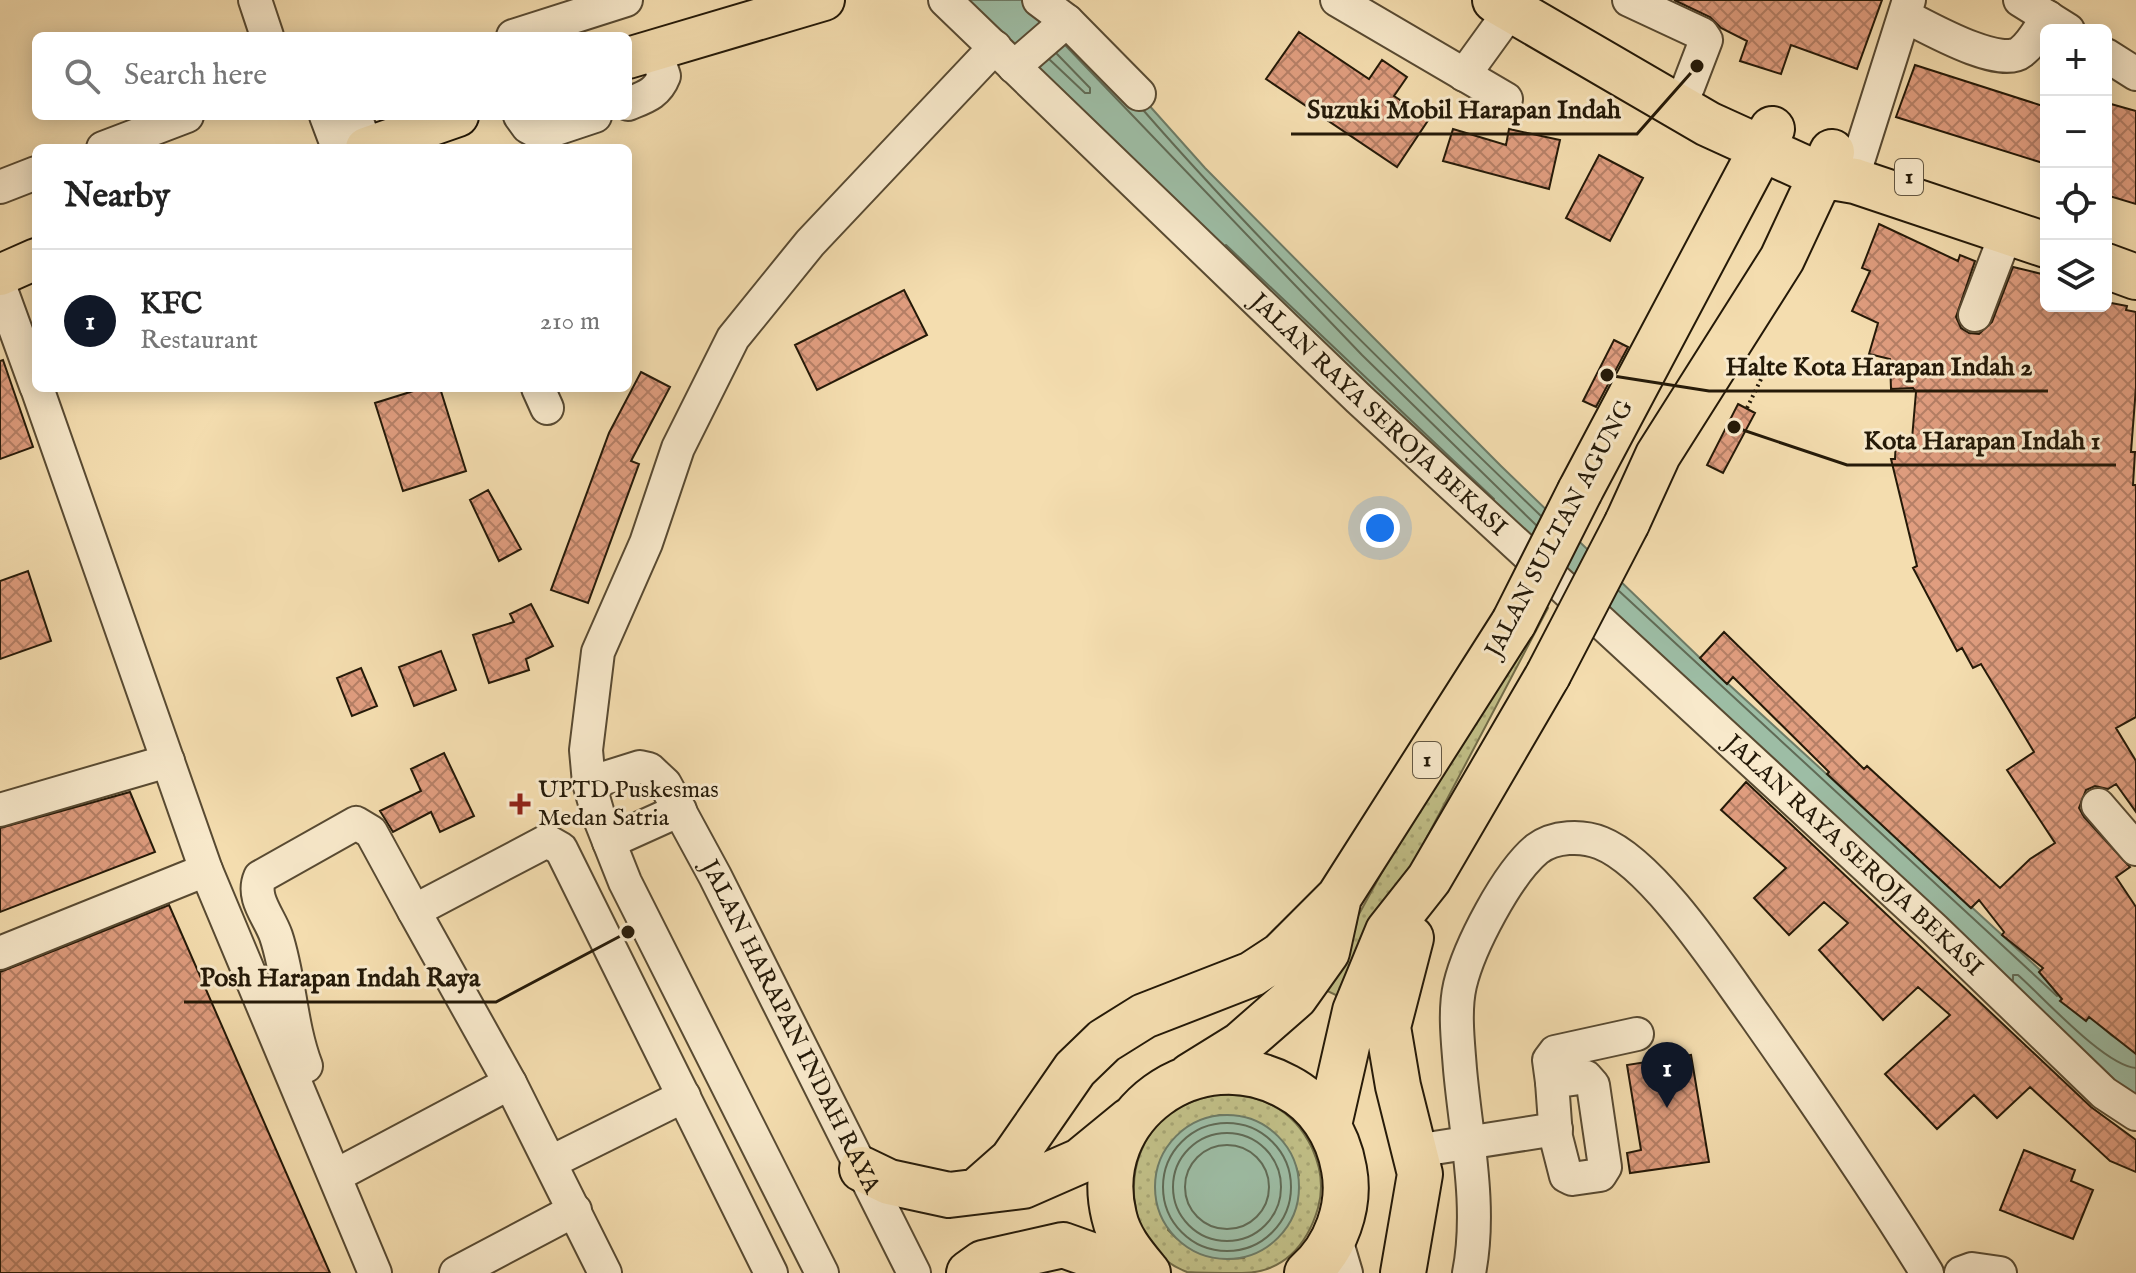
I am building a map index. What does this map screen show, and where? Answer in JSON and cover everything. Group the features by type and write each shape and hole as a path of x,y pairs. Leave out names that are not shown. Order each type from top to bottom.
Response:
{"highway":[{"name":"1","path":"1514,3 1698,105 1768,138 2033,233"},
{"path":"1698,105 1730,151 1735,205"},
{"name":"JALAN SULTAN AGUNG","path":"1190,1076 1240,1045 1295,997 1327,952 1339,897 1514,622 1580,491 1768,138"},
{"path":"1329,1125 1355,1011 1388,931 1429,879 1548,675 1627,523 1658,455 1795,231 1843,165"},
{"path":"2112,243 2136,250"},
{"path":"2112,268 2136,277"},
{"path":"1403,1273 1417,1163 1398,1086 1388,1027 1400,972 1429,879"},
{"path":"978,1190 1012,1160 1075,1069 1104,1041 1144,1016 1252,974 1281,955 1339,897"},
{"name":"1","path":"1145,1273 1127,1248 1114,1217 1110,1184 1116,1151 1136,1115 1158,1093 1190,1076 1226,1069 1267,1075 1302,1095 1329,1125 1341,1151 1346,1179 1341,1254 1307,1273"},
{"path":"862,1169 916,1190 949,1195 1023,1186 1080,1161 1136,1115"},
{"path":"976,1268 1063,1245 1145,1273"}],"main road":[{"path":"642,54 824,0"},
{"path":"382,144 436,131"},
{"path":"0,275 32,261"}],"street":[{"path":"255,0 266,32"},
{"path":"542,32 571,28 626,0"},
{"name":"JALAN RAYA SEROJA BEKASI","path":"945,0 1010,59 1359,399 1934,929 2104,1093 2136,1114"},
{"path":"1039,0 1056,29 1139,94"},
{"path":"1337,0 1506,99"},
{"path":"1629,0 1702,34 1706,46 1698,105"},
{"path":"2020,0 2058,24"},
{"path":"1464,75 1514,3"},
{"path":"1843,165 1902,5 1956,41 2008,57 2021,53 2040,38"},
{"path":"822,1273 635,903 609,842 589,783 586,750 598,652 646,543 678,448 733,338 820,232 1010,59 1056,29"},
{"path":"632,102 653,94 664,76 642,54"},
{"path":"2112,59 2136,74"},
{"path":"114,144 176,120"},
{"path":"328,120 336,144"},
{"path":"356,120 365,144"},
{"path":"523,120 528,127 541,134 583,120"},
{"path":"0,187 32,175"},
{"path":"1975,315 2033,233"},
{"path":"0,287 27,371"},
{"path":"35,392 206,870 375,1273"},
{"path":"0,810 168,761"},
{"name":"JALAN HARAPAN INDAH RAYA","path":"589,783 629,768 649,769 665,784 914,1273"},
{"path":"2098,805 2136,849"},
{"path":"609,842 680,810"},
{"path":"398,1273 348,1169 297,1041 293,1005 276,935 256,893 256,886 272,868 356,823 371,832 510,1083 575,1210 597,1270"},
{"path":"1469,1273 1476,1237 1457,1033 1460,985 1482,932 1514,876 1538,848 1567,837 1600,842 1630,861 1691,925 1860,1165 1927,1273"},
{"path":"414,911 537,844 547,841 561,849 771,1273"},
{"path":"0,953 206,870"},
{"path":"1552,1082 1586,1077 1592,1081 1605,1171 1600,1175 1568,1178 1557,1137 1549,1060 1555,1052 1637,1034"},
{"path":"348,1169 510,1083"},
{"path":"551,1162 684,1096"},
{"path":"1417,1163 1557,1137"},
{"path":"456,1273 575,1210"},
{"path":"976,1268 1031,1264 1045,1273"},
{"path":"1961,1273 1972,1269 2000,1273"}],"shaded area":[{"path":"1534,595 1548,608 1342,998 1319,987"},
{"path":"1218,1094 1246,1096 1272,1105 1284,1113 1305,1135 1318,1163 1321,1193 1307,1234 1291,1255 1256,1272 1187,1272 1166,1260 1150,1243 1139,1222 1134,1199 1140,1153 1152,1132 1174,1111","holes":["1220,1115 1234,1117 1270,1132 1287,1150 1299,1175 1244,1258 1212,1257 1193,1250 1168,1230 1199,1121"]}],"water":[{"path":"945,0 1039,0 1139,94 1205,168 1501,466 1700,658 2111,1035 2136,1052 2136,1114"},
{"path":"1227,1115 1255,1120 1278,1136 1294,1159 1299,1187 1294,1215 1278,1238 1255,1254 1227,1259 1199,1254 1176,1238 1160,1215 1155,1187 1160,1159 1176,1136 1199,1120"}],"building":[{"path":"1674,0 1882,0 1857,69 1791,45 1781,74 1740,61 1747,41 1721,28 1710,17"},
{"path":"1299,32 1369,79 1382,60 1407,77 1394,96 1429,119 1397,167 1266,79"},
{"path":"1915,65 2040,105 2040,162 1896,117"},
{"path":"2112,104 2136,111 2136,204 2112,197"},
{"path":"1453,129 1506,145 1509,129 1560,140 1549,189 1443,161"},
{"path":"1599,155 1643,178 1610,241 1566,218"},
{"path":"1879,224 1958,261 1960,255 1975,261 1956,317 1961,328 1969,333 1979,334 1992,322 2013,267 2040,274 2040,312 2112,312 2112,303 2127,306 2126,310 2136,312 2136,387 2131,452 2135,452 2133,485 2136,485 2136,717 2116,728 2136,761 2136,812 2116,784 2108,789 2095,786 2086,790 2079,808 2130,867 2116,877 2136,907 2136,1054 2089,1017 2086,1021 2060,1001 2062,999 2039,972 2043,968 2002,935 2004,932 1979,900 1971,908 1827,774 1829,772 1733,677 1727,684 1700,658 1724,632 1864,769 1867,766 2000,888 2030,859 2055,843 2007,770 2034,752 1981,664 1973,668 1962,648 1957,651 1913,568 1917,566 1891,459 1895,459 1896,438 1912,439 1916,392 1913,388 1891,389 1890,359 1869,354 1878,323 1852,311 1870,271 1862,268"},
{"path":"904,290 927,335 817,390 795,345"},
{"path":"1614,340 1628,347 1596,407 1583,401"},
{"path":"3,360 33,447 0,459 0,361"},
{"path":"641,372 670,387 631,461 639,464 588,603 551,590 609,433"},
{"path":"410,392 441,392 466,471 403,491 375,403"},
{"path":"1738,404 1755,413 1723,473 1707,465"},
{"path":"488,490 521,549 499,561 470,500"},
{"path":"28,571 51,641 0,659 0,581"},
{"path":"531,604 553,646 526,659 529,670 489,683 473,635 514,622 510,614"},
{"path":"441,651 456,690 414,706 399,667"},
{"path":"361,668 377,706 352,716 337,678"},
{"path":"444,753 474,816 440,832 431,812 393,832 380,811 421,791 411,769"},
{"path":"1746,782 2091,1107 2136,1140 2136,1172 2110,1161 2030,1087 1997,1118 1974,1095 1937,1129 1885,1074 1950,1015 1918,987 1883,1020 1819,950 1848,923 1824,902 1789,935 1754,898 1786,868 1721,810"},
{"path":"130,792 155,852 0,912 0,828"},
{"path":"169,905 330,1273 0,1273 0,972"},
{"path":"1691,1055 1709,1162 1630,1173 1627,1153 1641,1150 1627,1065"},
{"path":"2024,1150 2075,1170 2071,1181 2093,1190 2073,1239 2000,1210"}],"place":[{"name":"Suzuki Mobil Harapan Indah","path":"1697,66"},
{"name":"Halte Kota Harapan Indah 2","path":"1607,375"},
{"name":"Kota Harapan Indah 1","path":"1734,427"},
{"name":"UPTD Puskesmas Medan Satria","path":"520,804"},
{"name":"Posh Harapan Indah Raya","path":"628,932"},
{"name":"KFC","path":"1667,1108"}]}
